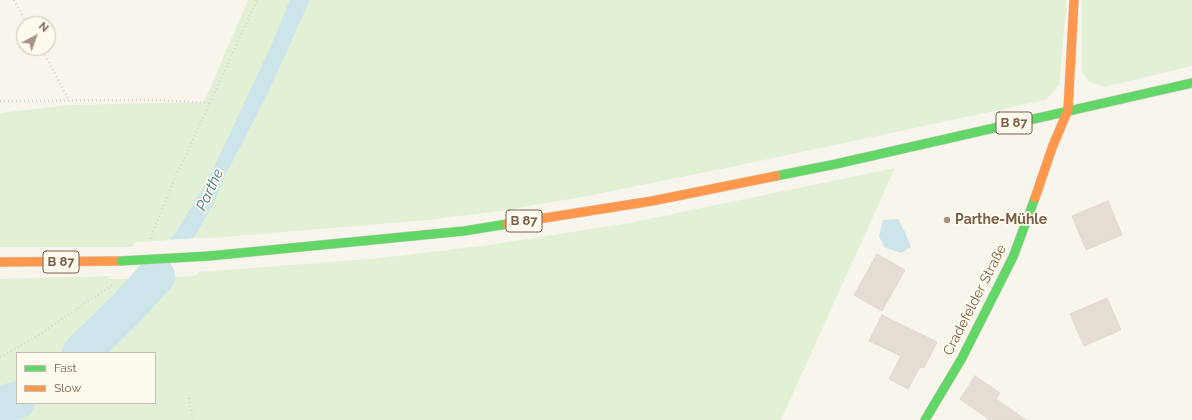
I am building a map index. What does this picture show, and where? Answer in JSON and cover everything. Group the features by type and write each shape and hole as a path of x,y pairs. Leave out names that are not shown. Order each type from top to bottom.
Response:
{"main road":[{"name":"Cradefelder Straße","path":"925,420 962,358 1013,257 1026,225 1052,148 1068,110 1074,0"},
{"name":"B 87","path":"0,262 121,261 209,256 464,231 652,201 836,164 1192,83"}],"path":[{"path":"14,0 23,16"},
{"path":"149,241 175,178 257,0"},
{"path":"45,56 70,100"},
{"path":"0,101 155,100 210,103"},
{"path":"0,357 55,325 114,284"},
{"path":"189,398 193,420"}],"green space":[{"path":"248,0 1067,0 1059,85 1046,100 731,167 582,197 500,211 428,220 223,237 136,242 131,247 0,247 0,113 69,105 204,102"},
{"path":"1082,0 1192,0 1192,66 1104,87 1088,81 1082,72"},
{"path":"895,168 781,420 0,420 0,279 110,276 108,279 120,279 195,276 198,272 372,259 489,245 629,223"}],"water":[{"path":"290,0 310,0 266,97 225,176 212,206 197,233 172,268 126,319 111,308 134,285 176,232 208,180 271,46"},
{"path":"898,219 911,247 901,253 884,247 879,236 883,220"}],"pier":[{"path":"196,238 167,277 136,278 166,240"}],"building":[{"path":"1108,201 1122,235 1086,250 1072,216"},
{"path":"877,254 905,270 882,311 854,295"},
{"path":"1107,298 1121,330 1084,346 1070,314"},
{"path":"882,315 937,342 924,368 920,367 908,389 889,379 901,356 869,341"},
{"path":"975,376 1000,393 996,399 1026,420 990,420 960,399"}],"waterway":[{"name":"Parthe","path":"82,352 127,308 156,276"},
{"name":"Parthe","path":"0,406 16,400"}],"traffic: fast":[{"path":"776,176 836,164 1192,83"},
{"path":"925,420 962,358 1013,257 1035,198"},
{"path":"209,256 464,231 507,224"},
{"path":"121,261 209,256"}],"traffic: slow":[{"path":"1035,198 1052,148 1068,110 1074,0"},
{"path":"507,224 652,201 776,176"},
{"path":"0,262 121,261"}],"place":[{"name":"Parthe-Mühle","path":"947,220"}]}
